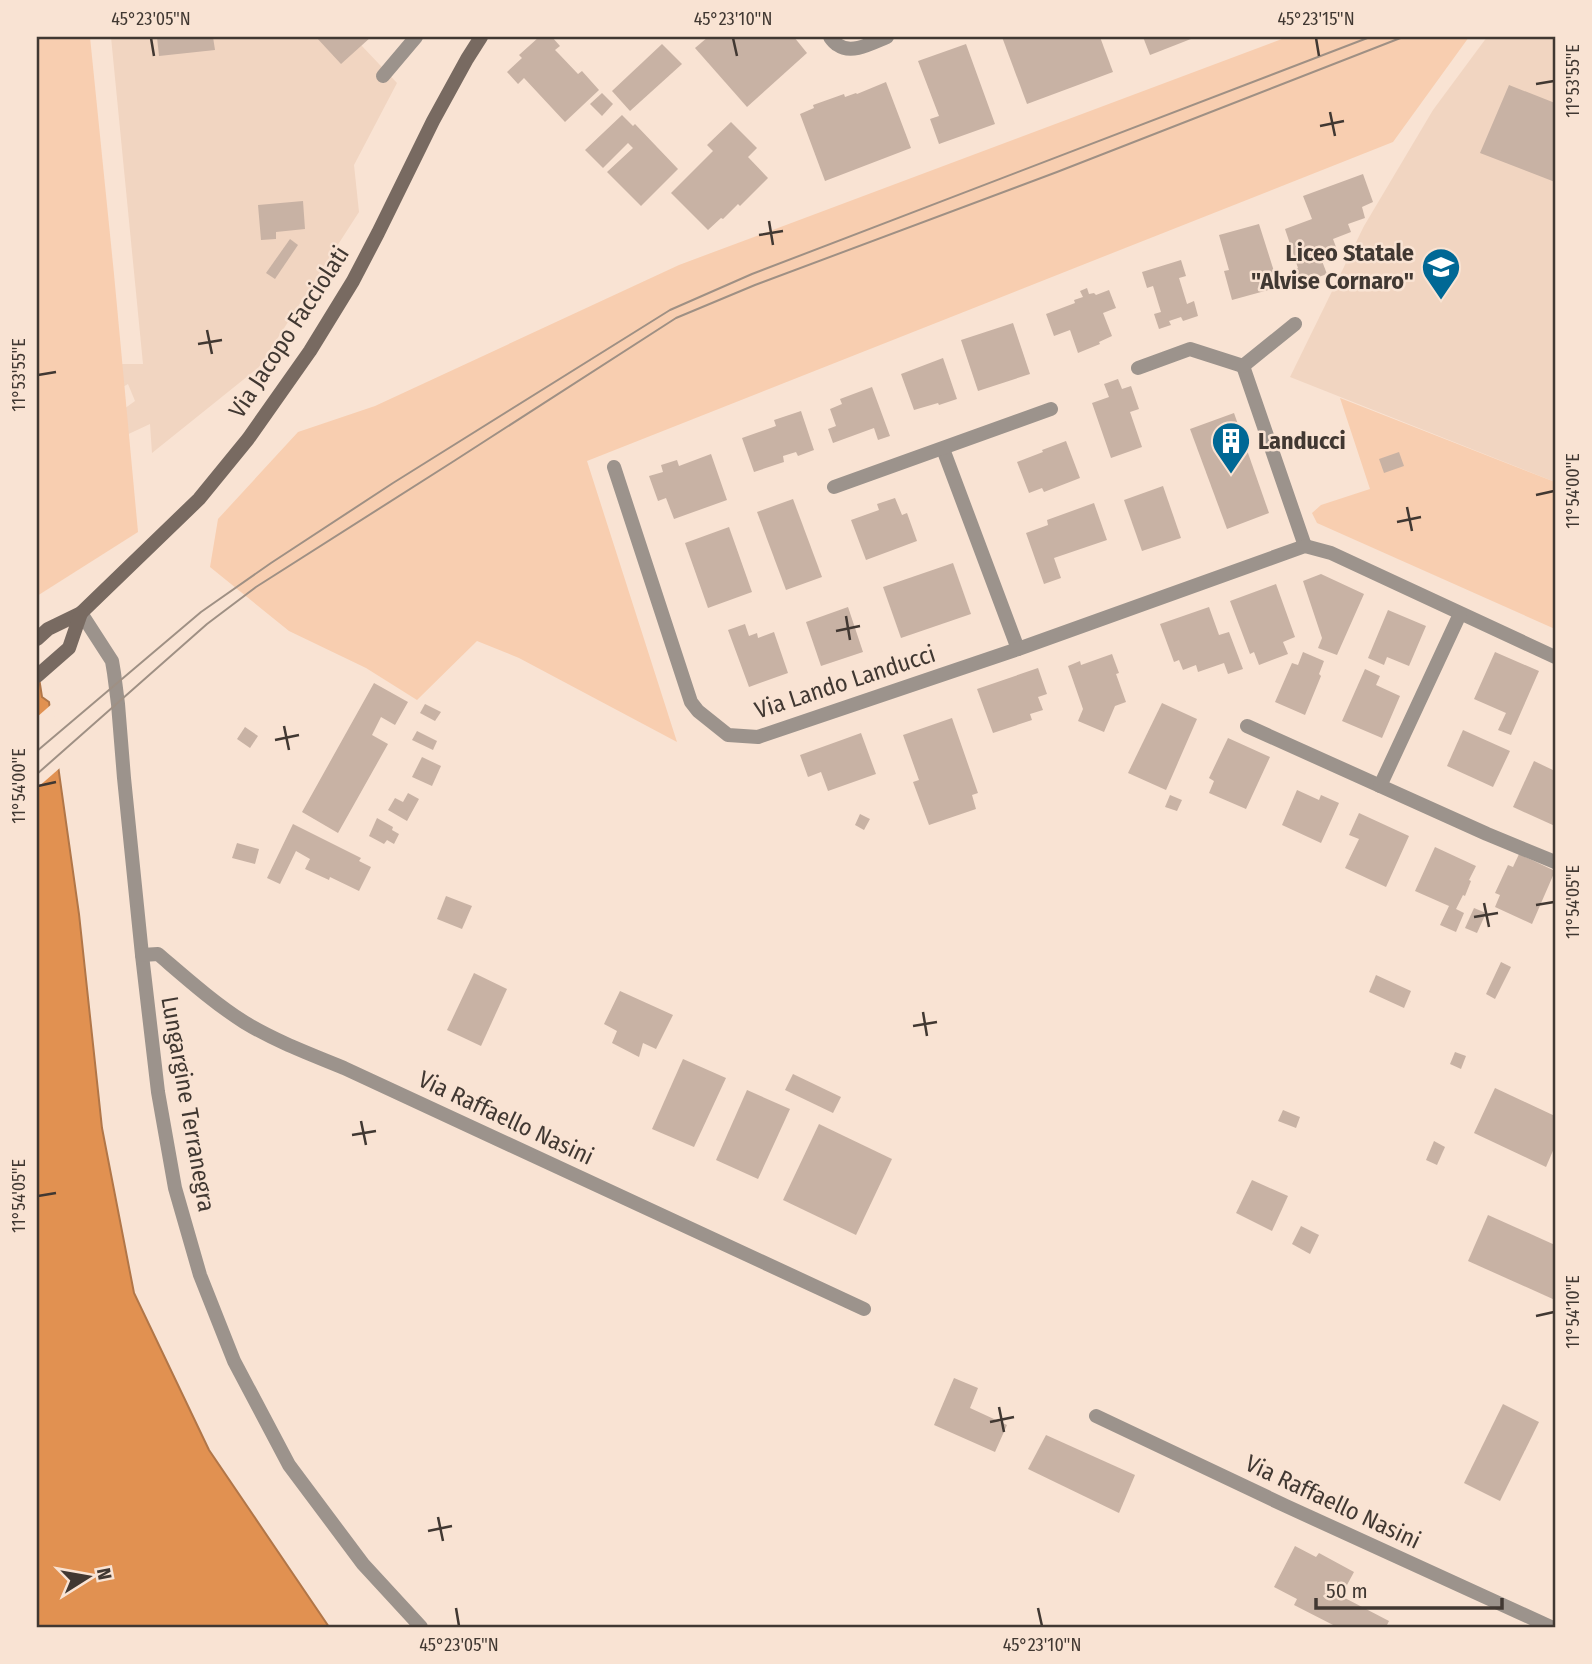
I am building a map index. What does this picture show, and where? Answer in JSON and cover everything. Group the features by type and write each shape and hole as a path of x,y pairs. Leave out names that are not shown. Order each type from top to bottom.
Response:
{"main road":[{"name":"Via Jacopo Facciolati","path":"81,613 199,499 248,439 310,351 353,281 433,121 481,37"},
{"path":"42,634 81,613"},
{"path":"37,676 69,648 81,613"}],"street":[{"path":"383,76 416,37"},
{"path":"830,37 838,46 845,48 856,48 887,37"},
{"path":"1243,366 1295,324"},
{"path":"1138,368 1190,349 1243,366"},
{"path":"1243,366 1304,546 1331,553 1555,657"},
{"path":"834,487 1051,409"},
{"path":"943,449 1018,649"},
{"name":"Via Lando Landucci","path":"614,467 691,702 728,735 758,737 1018,649 1304,546"},
{"name":"Lungargine Terranegra","path":"81,613 111,661 114,673 158,1092 175,1188 200,1275 234,1361 289,1465 363,1564 421,1627"},
{"path":"1380,786 1461,614"},
{"path":"1247,726 1555,862"},
{"name":"Via Raffaello Nasini","path":"142,955 158,954 244,1022 286,1044 344,1068 864,1309"},
{"name":"Via Raffaello Nasini","path":"1096,1416 1551,1627"}],"shaded area":[{"path":"37,37 90,37 138,532 37,596"},
{"path":"111,37 370,37 361,45 397,83 354,165 359,212 259,367 152,453 150,424 92,451 121,411 135,401 128,384 116,391 116,364 143,364"},
{"path":"1287,37 1469,37 1393,142 587,461 677,742 519,658 477,641 417,700 366,668 289,631 210,567 218,519 298,432 375,406 679,265"},
{"name":"Liceo Statale \"Alvise Cornaro\"","path":"1487,37 1555,37 1555,482 1290,377 1364,226 1433,110"},
{"path":"1340,398 1555,482 1555,629 1317,523 1312,513 1321,505 1370,489"},
{"path":"37,665 42,697 49,702 79,914 102,1128 134,1293 209,1450 329,1627 37,1627"}],"pier":[{"path":"53,703 61,767 37,788 37,717"}],"building":[{"path":"157,37 213,37 215,50 159,56"},
{"path":"316,37 371,37 341,64"},
{"path":"539,37 552,37 560,46 555,50 578,74 582,71 599,90 565,122 524,78 518,84 507,72 522,58 519,55"},
{"path":"708,37 794,37 807,53 747,107 695,48"},
{"path":"1002,37 1100,37 1113,72 1027,104"},
{"path":"1143,37 1196,37 1150,55"},
{"path":"662,44 682,64 630,111 612,91"},
{"path":"966,44 995,124 939,144 930,119 939,116 918,61"},
{"path":"886,82 911,148 825,181 800,114 814,108 813,105 844,94 845,97 857,94"},
{"path":"1509,85 1555,103 1555,182 1480,153"},
{"path":"602,93 613,104 602,116 590,104"},
{"path":"622,115 633,126 635,124 678,169 641,206 607,172 633,148 628,143 603,168 585,150"},
{"path":"731,122 757,148 748,157 768,178 740,206 738,204 708,230 671,193 713,151 707,145"},
{"path":"1363,174 1373,202 1362,207 1365,218 1348,224 1351,232 1333,239 1339,255 1322,261 1327,274 1299,284 1294,270 1298,268 1285,229 1312,219 1303,196"},
{"path":"303,201 305,229 276,232 276,239 261,240 258,205"},
{"path":"1259,224 1279,287 1232,300 1224,271 1229,270 1219,235"},
{"path":"290,239 298,245 275,279 266,273"},
{"path":"1181,260 1186,276 1179,278 1187,304 1194,301 1198,316 1183,321 1181,317 1169,321 1171,325 1159,329 1154,314 1161,312 1153,286 1147,288 1142,272"},
{"path":"1087,288 1089,294 1096,295 1109,290 1116,308 1103,313 1112,336 1078,353 1070,330 1054,336 1046,314 1075,303 1074,300 1083,297 1080,291"},
{"path":"1013,323 1030,374 978,391 961,340"},
{"path":"943,358 957,399 914,410 901,374"},
{"path":"1118,379 1122,389 1131,386 1139,409 1130,412 1142,447 1111,458 1092,403 1109,397 1104,384"},
{"path":"872,387 890,436 878,440 874,428 833,443 828,429 836,426 830,409 842,404 840,399"},
{"path":"801,411 814,450 798,456 796,452 783,456 784,462 754,472 742,438 776,426 774,420"},
{"name":"Landucci","path":"1234,413 1269,513 1227,529 1190,429"},
{"path":"1066,441 1080,478 1044,492 1042,488 1029,493 1017,462"},
{"path":"1399,452 1404,466 1384,473 1379,459"},
{"path":"711,454 727,500 674,519 666,498 658,501 649,476 663,472 661,465 677,460 679,466"},
{"path":"1163,486 1181,538 1142,551 1124,500"},
{"path":"895,498 902,515 907,513 917,541 866,560 851,520 879,510 877,504"},
{"path":"793,499 822,577 786,590 757,512"},
{"path":"1094,503 1107,540 1054,558 1061,578 1044,584 1026,533 1048,525 1047,520"},
{"path":"729,527 752,592 708,608 685,543"},
{"path":"953,563 971,614 901,638 883,587"},
{"path":"1321,574 1364,594 1337,655 1318,648 1322,638 1303,581"},
{"path":"1276,584 1295,637 1283,642 1288,654 1259,665 1254,652 1250,654 1230,601"},
{"path":"848,607 863,652 821,666 806,622"},
{"path":"1209,607 1219,635 1229,632 1243,669 1228,674 1224,663 1198,672 1196,665 1183,670 1179,660 1174,662 1160,624"},
{"path":"1388,610 1426,626 1409,666 1387,657 1384,665 1368,658"},
{"path":"745,624 749,636 757,633 758,638 774,632 788,673 749,687 728,630"},
{"path":"1303,652 1324,661 1319,674 1321,676 1305,715 1275,702 1292,663 1298,665"},
{"path":"1495,652 1539,671 1511,735 1498,730 1506,713 1474,699"},
{"path":"1112,654 1126,702 1115,706 1104,732 1078,721 1083,709 1068,666 1080,661 1081,665"},
{"path":"1038,668 1047,694 1038,697 1043,710 1030,714 1032,720 993,733 977,689"},
{"path":"1365,669 1380,676 1376,685 1400,696 1382,738 1342,721"},
{"path":"374,683 408,702 395,725 381,717 372,735 388,744 338,833 302,812"},
{"path":"1162,703 1197,719 1166,790 1128,773"},
{"path":"425,704 441,712 435,721 420,713"},
{"path":"952,718 978,793 972,795 976,809 929,825 913,782 919,780 903,735"},
{"path":"245,727 258,736 250,748 237,739"},
{"path":"1463,730 1510,751 1493,787 1447,766"},
{"path":"417,731 437,741 433,750 412,740"},
{"path":"861,733 876,774 828,791 821,772 808,777 800,755"},
{"path":"1228,738 1270,757 1246,809 1209,793 1214,781 1209,778"},
{"path":"422,757 441,766 432,786 412,777"},
{"path":"1534,761 1555,771 1555,826 1513,807"},
{"path":"1297,790 1319,800 1321,795 1339,803 1321,843 1282,825"},
{"path":"408,793 419,799 407,821 388,810 395,798 403,802"},
{"path":"1170,795 1182,800 1177,811 1165,807"},
{"path":"1359,813 1409,836 1386,887 1345,868 1359,839 1349,835"},
{"path":"860,814 870,819 864,830 855,825"},
{"path":"377,818 393,827 392,830 399,834 394,844 387,840 384,844 369,836"},
{"path":"293,824 361,858 359,861 371,867 359,891 305,869 310,859 296,851 280,884 267,878"},
{"path":"237,843 259,849 255,864 232,858"},
{"path":"1435,847 1476,866 1465,896 1463,895 1456,909 1464,913 1456,932 1440,925 1449,906 1415,891"},
{"path":"1519,854 1555,871 1532,924 1495,907 1500,895 1495,893 1508,865 1513,867"},
{"path":"446,896 472,906 462,929 437,919"},
{"path":"1474,908 1486,913 1477,933 1465,928"},
{"path":"1501,962 1511,967 1495,999 1486,994"},
{"path":"474,973 507,989 481,1046 447,1030"},
{"path":"1376,975 1411,991 1404,1008 1369,992"},
{"path":"620,991 673,1015 656,1049 643,1043 639,1057 612,1043 617,1031 604,1024"},
{"path":"1455,1052 1466,1056 1461,1069 1450,1064"},
{"path":"683,1059 726,1078 694,1147 652,1129"},
{"path":"793,1074 841,1097 833,1113 785,1090"},
{"path":"1495,1088 1555,1116 1555,1146 1546,1167 1474,1133"},
{"path":"747,1090 790,1109 758,1179 716,1160"},
{"path":"1283,1110 1300,1117 1296,1128 1278,1121"},
{"path":"819,1124 892,1159 856,1235 783,1200"},
{"path":"1434,1141 1445,1147 1437,1165 1426,1160"},
{"path":"1252,1180 1288,1196 1272,1231 1236,1213"},
{"path":"1488,1215 1555,1245 1555,1300 1468,1261"},
{"path":"1301,1226 1319,1235 1310,1254 1292,1244"},
{"path":"954,1378 978,1388 970,1408 1007,1425 995,1452 934,1425"},
{"path":"1503,1404 1539,1422 1500,1501 1464,1483"},
{"path":"1046,1435 1135,1475 1119,1513 1028,1469"},
{"path":"1295,1546 1316,1557 1319,1553 1354,1572 1341,1596 1389,1621 1386,1627 1337,1627 1294,1605 1297,1599 1274,1587"}],"tram line":[{"path":"37,751 201,612 271,563 393,483 670,310 752,274 1370,37"},
{"path":"37,774 207,624 256,587 676,318 755,285 1057,172 1403,37"}],"place":[{"name":"Liceo Statale \"Alvise Cornaro\"","path":"1441,301"},
{"name":"Landucci","path":"1231,475"}]}
